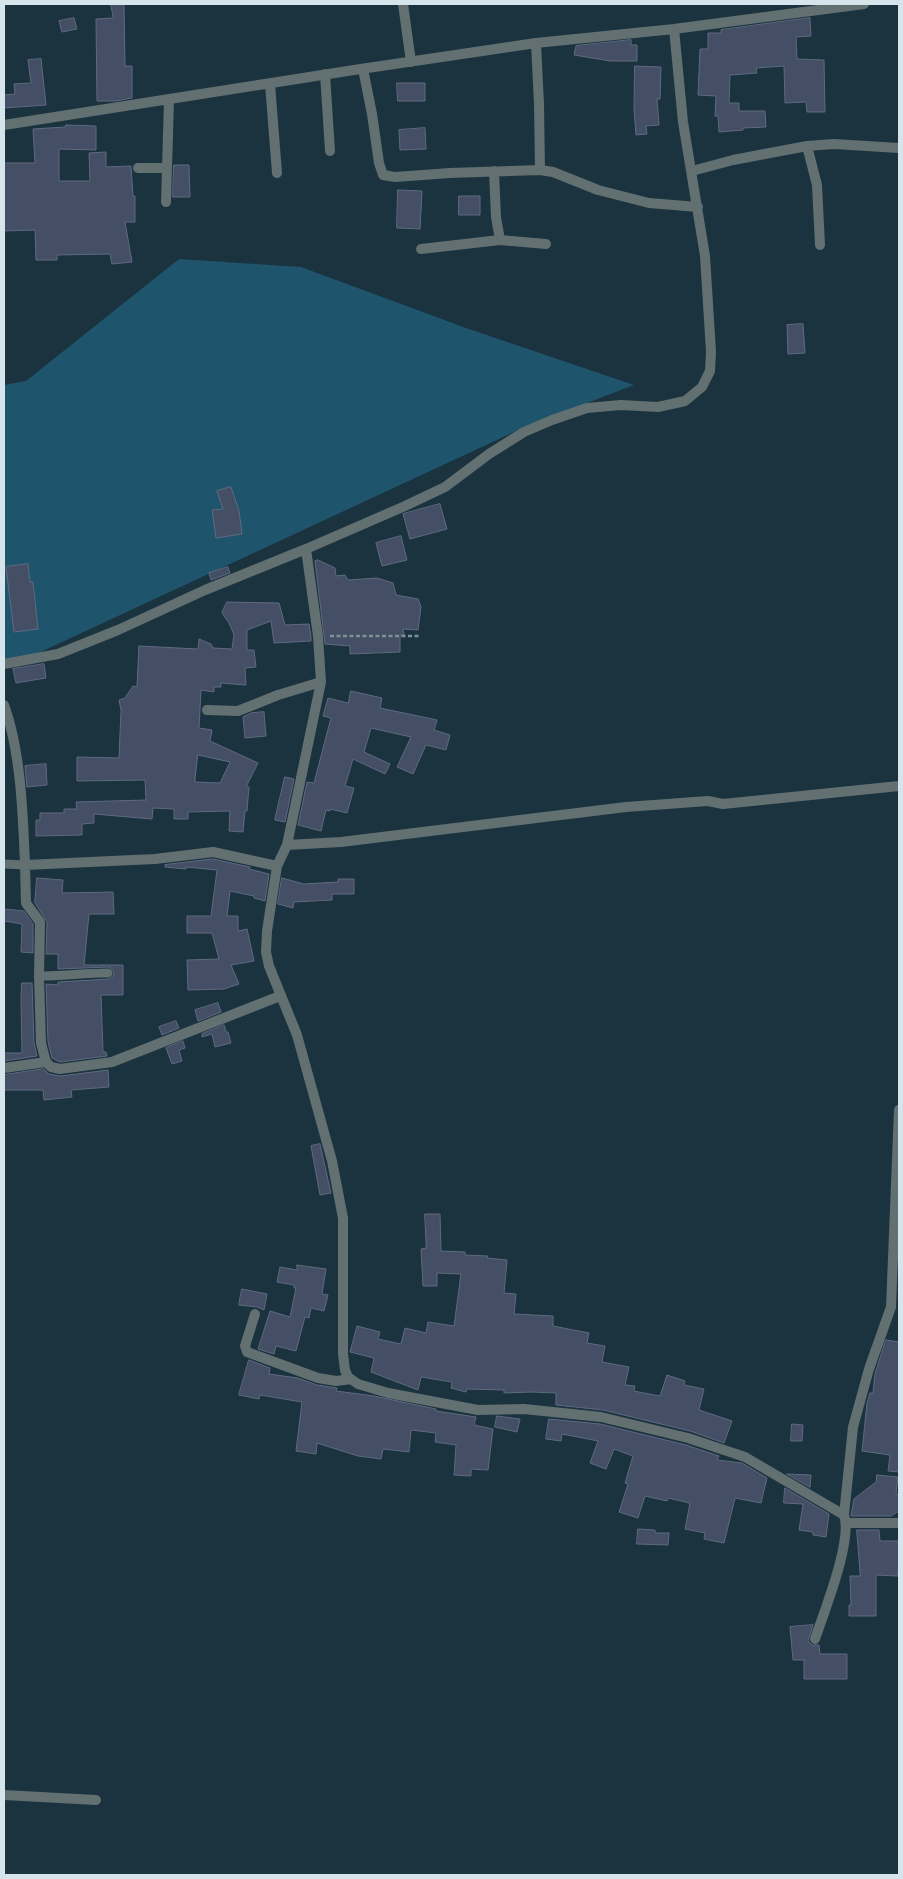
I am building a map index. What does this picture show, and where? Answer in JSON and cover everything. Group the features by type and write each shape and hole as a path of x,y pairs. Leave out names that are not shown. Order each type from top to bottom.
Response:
{"street":[{"path":"403,4 411,62"},
{"path":"4,125 363,68 536,43 674,29 864,4"},
{"path":"4,664 58,654 118,630 205,590 306,549 444,487 489,454 524,432 552,420 587,408 621,405 658,407 685,401 702,387 710,371 711,352 706,256 683,122 674,29"},
{"path":"536,43 540,104 540,170"},
{"path":"363,68 379,163 383,175 395,177 540,170 553,172 598,190 649,203 698,207"},
{"path":"325,74 330,151"},
{"path":"270,84 277,173"},
{"path":"166,202 169,100"},
{"path":"692,171 733,160 807,146 834,144 899,148"},
{"path":"807,146 817,185 820,245"},
{"path":"138,168 167,168"},
{"path":"494,171 496,217 500,240"},
{"path":"421,249 500,240 546,244"},
{"path":"306,549 318,636 321,682 287,845 277,866 267,931 266,952 280,996 297,1035 332,1161 343,1218 343,1354 345,1370 351,1379 358,1384 388,1394 490,1411 524,1408 601,1418 688,1438 745,1457 846,1519 899,1523"},
{"path":"207,710 238,710 321,682"},
{"path":"4,705 11,729 22,813 26,903 40,922 41,1043 46,1062 51,1067 60,1069 112,1062 280,996"},
{"path":"287,845 341,842 626,808 708,801 723,804 899,786"},
{"path":"25,865 155,859 213,852 277,866"},
{"path":"4,1068 46,1062"},
{"path":"815,1639 840,1562 846,1519 853,1427 869,1369 892,1307 899,1110"},
{"path":"255,1314 245,1346 247,1352 318,1378 336,1381 351,1379"},
{"path":"4,1795 96,1800"}],"lane":[{"path":"4,864 25,865"},
{"path":"39,976 108,973"}],"path":[{"path":"318,636 422,636"}],"shaded area":[{"path":"179,259 301,267 466,328 634,385 527,426 4,669 4,385 26,381"}],"building":[{"path":"111,4 124,4 125,66 132,66 132,98 116,101 97,101 96,19 113,18"},
{"path":"74,18 77,29 62,32 59,21"},
{"path":"810,18 811,36 796,37 797,59 824,60 825,112 807,112 806,102 785,103 784,66 756,68 757,73 730,75 729,103 739,103 739,111 765,111 766,127 719,132 718,116 715,116 716,96 698,95 700,49 708,49 708,33 721,33 721,30"},
{"path":"631,40 631,45 637,45 637,61 610,61 574,55 576,46"},
{"path":"41,59 46,105 4,108 4,95 15,94 14,84 31,83 28,60"},
{"path":"635,66 661,67 660,99 657,99 659,125 646,126 647,134 636,135 634,109"},
{"path":"397,83 425,83 425,101 398,101"},
{"path":"66,125 96,126 96,150 59,149 59,181 90,181 89,153 106,152 106,167 131,166 133,196 135,196 135,222 125,222 132,262 112,264 110,254 57,255 57,260 36,260 35,230 4,231 4,163 35,163 33,129 65,127"},
{"path":"425,128 426,149 400,150 399,130"},
{"path":"174,165 189,165 190,197 173,197"},
{"path":"398,190 422,191 420,229 397,228"},
{"path":"459,196 480,196 480,215 459,215"},
{"path":"803,324 805,353 788,354 787,325"},
{"path":"231,487 239,511 242,534 216,538 212,510 223,509 217,491"},
{"path":"440,504 447,529 410,539 403,514"},
{"path":"401,536 407,560 382,566 376,543"},
{"path":"318,560 335,568 336,576 345,575 348,580 377,578 393,583 396,595 418,599 421,607 418,630 403,629 404,635 400,635 400,652 350,654 350,646 325,644 315,561"},
{"path":"28,564 30,582 33,582 38,629 14,632 6,567"},
{"path":"228,567 230,573 211,580 209,573"},
{"path":"227,602 279,603 285,625 309,624 311,637 311,641 274,643 271,621 247,630 247,650 254,650 256,667 245,668 246,685 221,683 221,687 214,687 214,692 201,690 199,728 212,730 210,741 258,763 246,787 249,787 243,832 229,831 230,811 188,812 188,819 174,819 174,809 153,808 152,819 94,814 94,823 82,824 82,835 36,836 36,820 40,820 40,813 64,813 64,809 77,809 76,802 146,800 145,780 77,781 77,757 119,758 121,710 119,700 125,698 133,686 137,687 139,646 198,649 199,639 211,644 213,648 232,649 234,635 222,613","holes":["198,755 230,762 220,783 195,782"]},
{"path":"44,664 46,678 16,683 13,669"},
{"path":"351,691 382,698 380,708 437,720 434,730 450,735 446,750 426,745 413,774 397,767 411,737 371,728 364,752 390,764 385,774 353,759 345,786 354,788 347,813 330,809 330,811 326,810 321,831 298,825 307,782 314,783 331,718 323,716 328,698 348,703"},
{"path":"264,712 266,736 245,738 243,717 251,713"},
{"path":"46,764 47,785 27,787 25,766"},
{"path":"285,777 294,779 285,822 275,820"},
{"path":"213,859 250,867 249,869 269,874 265,901 254,898 254,896 230,891 227,916 238,916 238,931 247,929 254,961 231,965 239,984 224,989 188,990 187,960 219,959 212,933 187,933 187,916 211,916 217,870 165,867 165,865"},
{"path":"37,878 63,880 62,893 113,892 114,914 89,914 84,965 123,965 123,995 101,995 103,1052 106,1052 107,1056 60,1062 52,1058 48,1042 46,984 58,985 58,982 109,979 113,976 114,972 108,967 58,969 58,954 46,954 47,922 35,903"},
{"path":"282,878 304,884 338,882 338,879 354,879 354,894 332,894 332,900 294,902 293,908 278,904"},
{"path":"4,909 24,911 33,924 33,953 21,952 22,924 4,921"},
{"path":"22,983 32,983 34,1043 37,1056 4,1061 4,1053 22,1053"},
{"path":"218,1003 221,1012 198,1021 195,1010"},
{"path":"176,1021 179,1028 162,1035 159,1027"},
{"path":"224,1025 231,1043 215,1047 212,1034 202,1037 202,1034"},
{"path":"183,1041 185,1048 179,1050 182,1061 172,1064 166,1048"},
{"path":"44,1069 49,1074 61,1076 108,1070 109,1087 71,1090 72,1097 44,1100 43,1090 4,1090 4,1075"},
{"path":"320,1144 331,1193 320,1195 311,1146"},
{"path":"425,1214 440,1214 441,1251 465,1252 465,1255 488,1256 487,1258 507,1260 504,1293 516,1294 514,1314 553,1316 553,1326 589,1333 587,1343 605,1346 602,1362 629,1367 625,1385 635,1386 634,1391 660,1396 667,1375 685,1381 684,1385 704,1389 699,1410 732,1421 724,1443 690,1431 603,1410 556,1405 556,1393 504,1393 504,1390 467,1389 466,1392 451,1388 452,1382 421,1377 418,1390 371,1372 374,1358 350,1352 357,1326 380,1332 378,1339 401,1344 405,1328 426,1333 428,1322 454,1326 461,1274 437,1273 437,1286 423,1286 421,1249 426,1248"},
{"path":"297,1265 326,1269 322,1294 328,1295 324,1311 311,1308 309,1318 305,1317 296,1351 276,1346 274,1354 258,1349 270,1311 290,1317 296,1288 294,1288 294,1285 277,1282 280,1267 297,1270"},
{"path":"242,1289 267,1294 264,1310 257,1307 239,1305"},
{"path":"886,1340 899,1342 899,1472 888,1471 890,1455 862,1451 867,1403 870,1393 873,1393 875,1374"},
{"path":"249,1360 270,1368 269,1374 298,1378 317,1385 337,1388 336,1391 374,1396 436,1409 436,1411 476,1417 474,1425 493,1429 488,1470 471,1469 471,1476 454,1475 456,1445 435,1442 436,1433 411,1430 409,1452 383,1449 381,1459 358,1456 317,1443 316,1454 296,1451 302,1402 260,1395 259,1399 239,1395"},
{"path":"497,1416 520,1419 517,1432 495,1427"},
{"path":"549,1419 600,1424 686,1445 719,1456 717,1460 742,1463 767,1478 761,1503 735,1498 724,1543 704,1539 705,1533 685,1529 690,1503 668,1498 667,1501 645,1496 638,1518 619,1512 628,1484 625,1483 633,1456 614,1449 606,1469 590,1463 598,1441 562,1434 561,1441 546,1439"},
{"path":"792,1424 803,1425 802,1441 791,1441"},
{"path":"787,1474 811,1475 810,1487"},
{"path":"877,1475 898,1477 896,1494 899,1495 899,1511 891,1516 851,1516 854,1499 876,1482"},
{"path":"785,1488 829,1514 826,1537 813,1535 813,1532 799,1530 803,1504 784,1503"},
{"path":"638,1529 655,1530 655,1533 669,1533 668,1545 637,1544"},
{"path":"857,1530 879,1530 880,1541 899,1541 898,1576 876,1575 876,1616 849,1616 849,1605 851,1605 850,1576 860,1576"},
{"path":"813,1625 808,1641 812,1645 819,1645 820,1654 847,1654 847,1679 804,1679 804,1660 793,1660 790,1627"}]}
